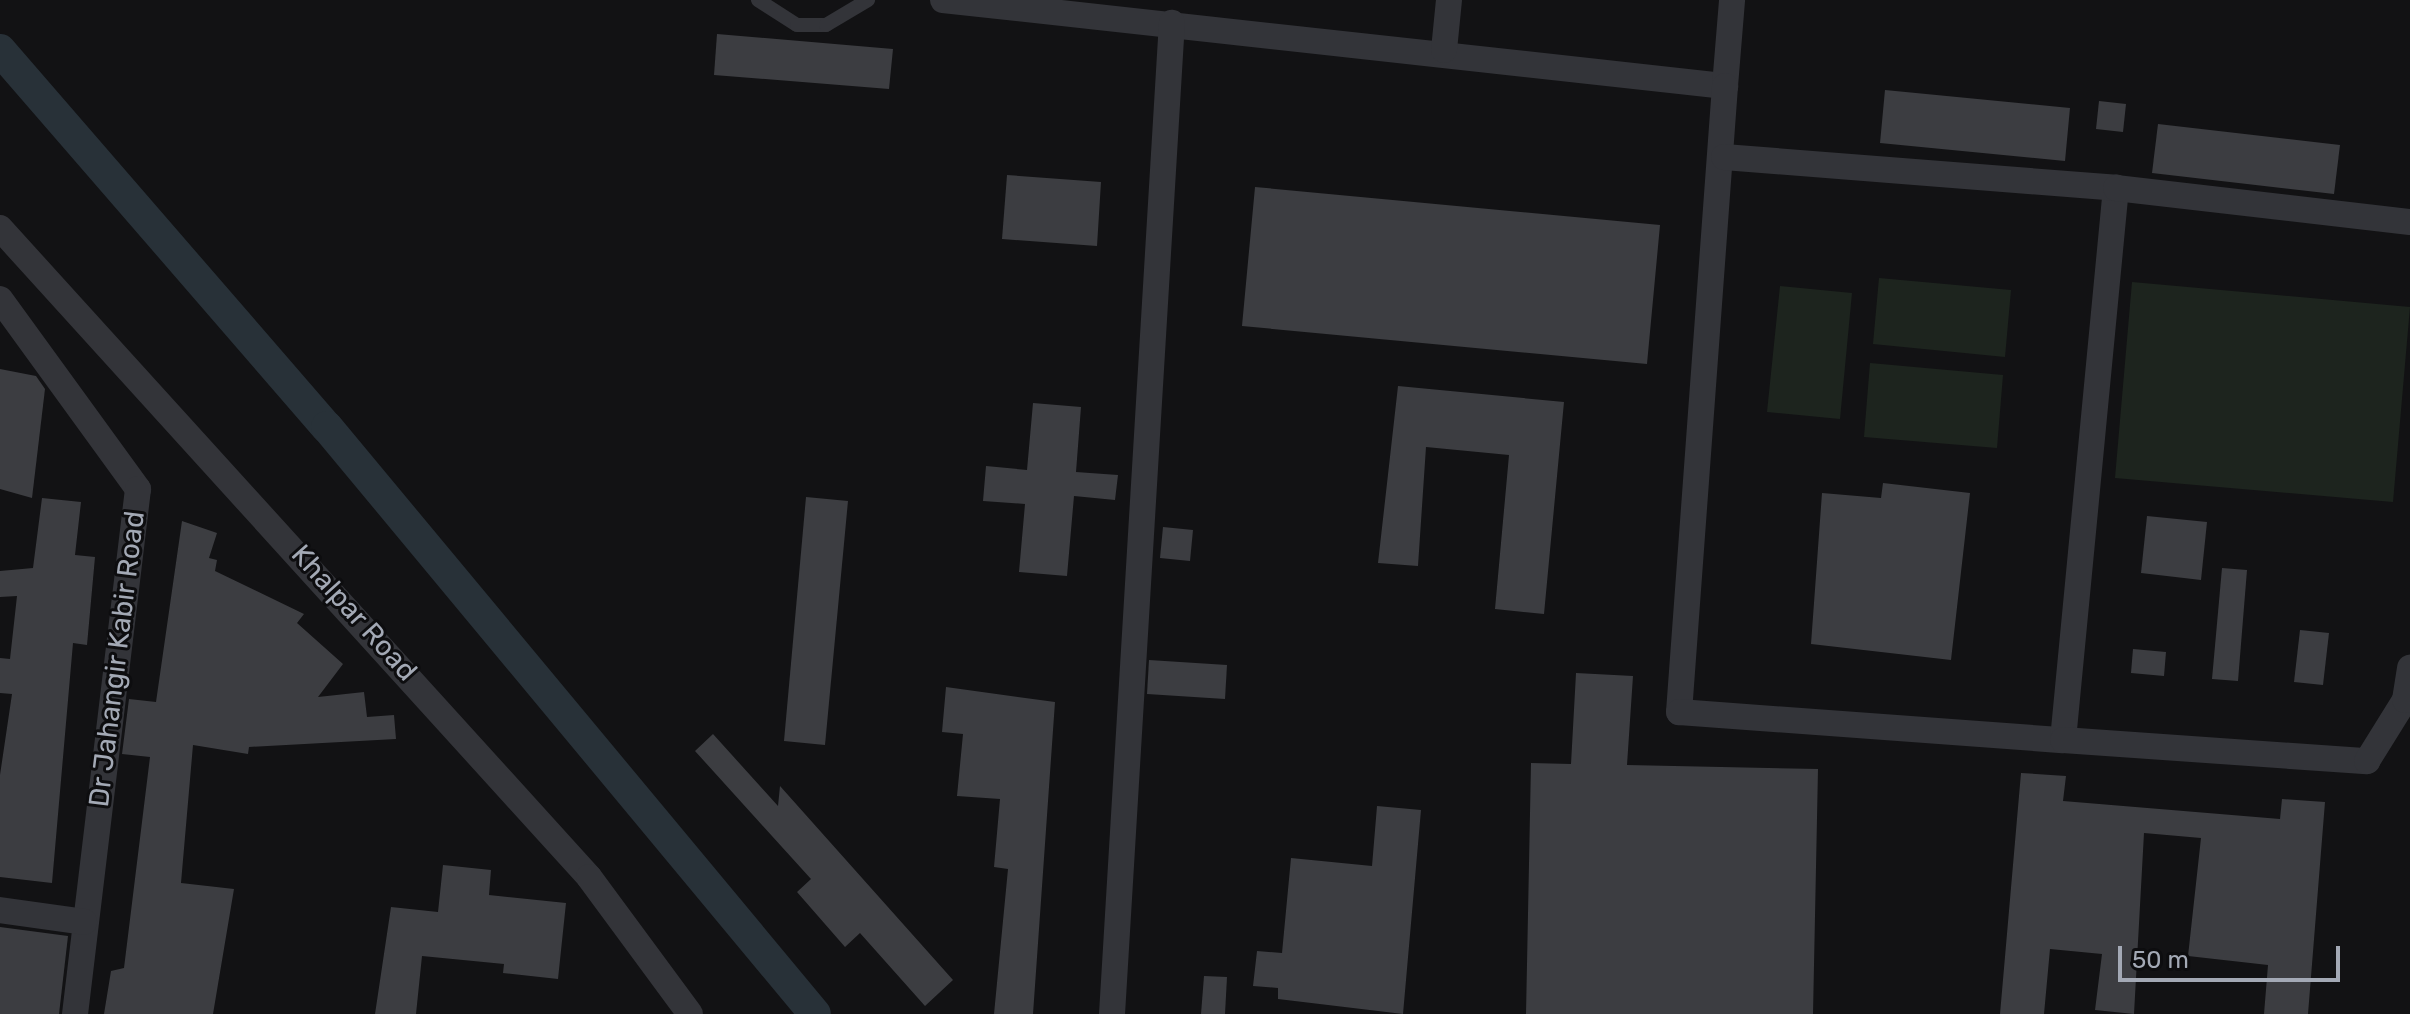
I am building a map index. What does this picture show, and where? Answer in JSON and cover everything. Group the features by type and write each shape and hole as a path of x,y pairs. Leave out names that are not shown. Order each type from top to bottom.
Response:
{"street":[{"path":"943,0 1444,50 1725,86"},
{"path":"1444,50 1449,0"},
{"path":"1732,0 1725,86 1724,157 1679,712 2367,761 2405,700 2410,667"},
{"path":"1112,1014 1172,23"},
{"path":"1724,157 2116,188 2410,222"},
{"path":"2063,740 2116,188"},
{"name":"Khalpar Road","path":"0,228 589,877 690,1014"},
{"name":"Dr Jahangir Kabir Road","path":"0,299 138,489 75,1014"},
{"path":"0,910 84,922"}],"lane":[{"path":"758,0 797,25 826,25 868,0"}],"shaded area":[{"path":"1879,278 2011,290 2005,357 1873,344"},
{"path":"2132,282 2410,307 2393,502 2115,478"},
{"path":"1780,286 1852,293 1840,419 1767,412"},
{"path":"1870,363 2003,375 1997,448 1864,437"}],"building":[{"path":"717,34 893,49 889,89 714,75"},
{"path":"1885,90 2070,108 2065,161 1880,143"},
{"path":"2099,101 2126,104 2123,132 2096,129"},
{"path":"2158,124 2340,145 2334,194 2152,173"},
{"path":"1007,175 1101,182 1097,246 1002,239"},
{"path":"1255,187 1660,225 1647,364 1242,326"},
{"path":"0,369 36,376 45,389 32,498 0,489"},
{"path":"1398,386 1564,402 1544,614 1495,609 1509,455 1426,447 1418,566 1378,563"},
{"path":"1033,403 1081,407 1076,472 1118,475 1115,500 1074,496 1067,576 1019,572 1025,504 983,501 986,466 1027,470"},
{"path":"1883,483 1970,493 1951,660 1811,644 1822,493 1881,498"},
{"path":"806,497 848,501 825,745 784,741"},
{"path":"42,498 81,502 75,555 95,557 87,645 73,643 52,883 0,877 0,775 12,694 0,693 0,658 10,659 17,596 0,597 0,571 33,568"},
{"path":"2147,516 2207,522 2201,580 2141,573"},
{"path":"182,521 217,533 209,558 217,560 215,571 304,614 297,623 343,664 318,697 364,692 367,717 394,715 396,739 249,747 248,754 193,745 181,883 234,889 213,1014 104,1014 111,971 124,968 150,757 122,754 129,699 156,702"},
{"path":"1163,527 1193,530 1190,561 1160,558"},
{"path":"2222,568 2247,570 2238,681 2212,679"},
{"path":"2300,630 2329,633 2323,685 2294,682"},
{"path":"2133,649 2166,652 2164,676 2131,673"},
{"path":"1149,660 1227,665 1225,699 1147,694"},
{"path":"1576,673 1633,676 1627,765 1818,769 1813,1014 1526,1014 1531,763 1571,764"},
{"path":"946,687 1055,702 1033,1014 994,1014 1008,869 994,867 1000,799 957,796 963,734 942,732"},
{"path":"713,734 778,806 780,786 953,980 925,1006 860,933 845,947 797,892 811,879 695,751"},
{"path":"2021,773 2066,776 2063,801 2280,819 2282,799 2325,802 2308,1014 2264,1014 2268,965 2188,956 2201,838 2144,833 2134,1014 2095,1010 2102,954 2050,949 2044,1014 2000,1014"},
{"path":"1377,806 1421,810 1403,1014 1278,999 1278,988 1253,986 1257,951 1282,953 1291,858 1372,866"},
{"path":"443,865 491,870 489,895 566,903 558,979 503,973 504,964 422,956 416,1014 375,1014 391,907 438,912"},
{"path":"0,927 68,936 59,1014 0,1014"},
{"path":"1204,976 1227,977 1225,1014 1201,1014"}],"waterway":[{"path":"0,50 327,427 815,1014"}]}
